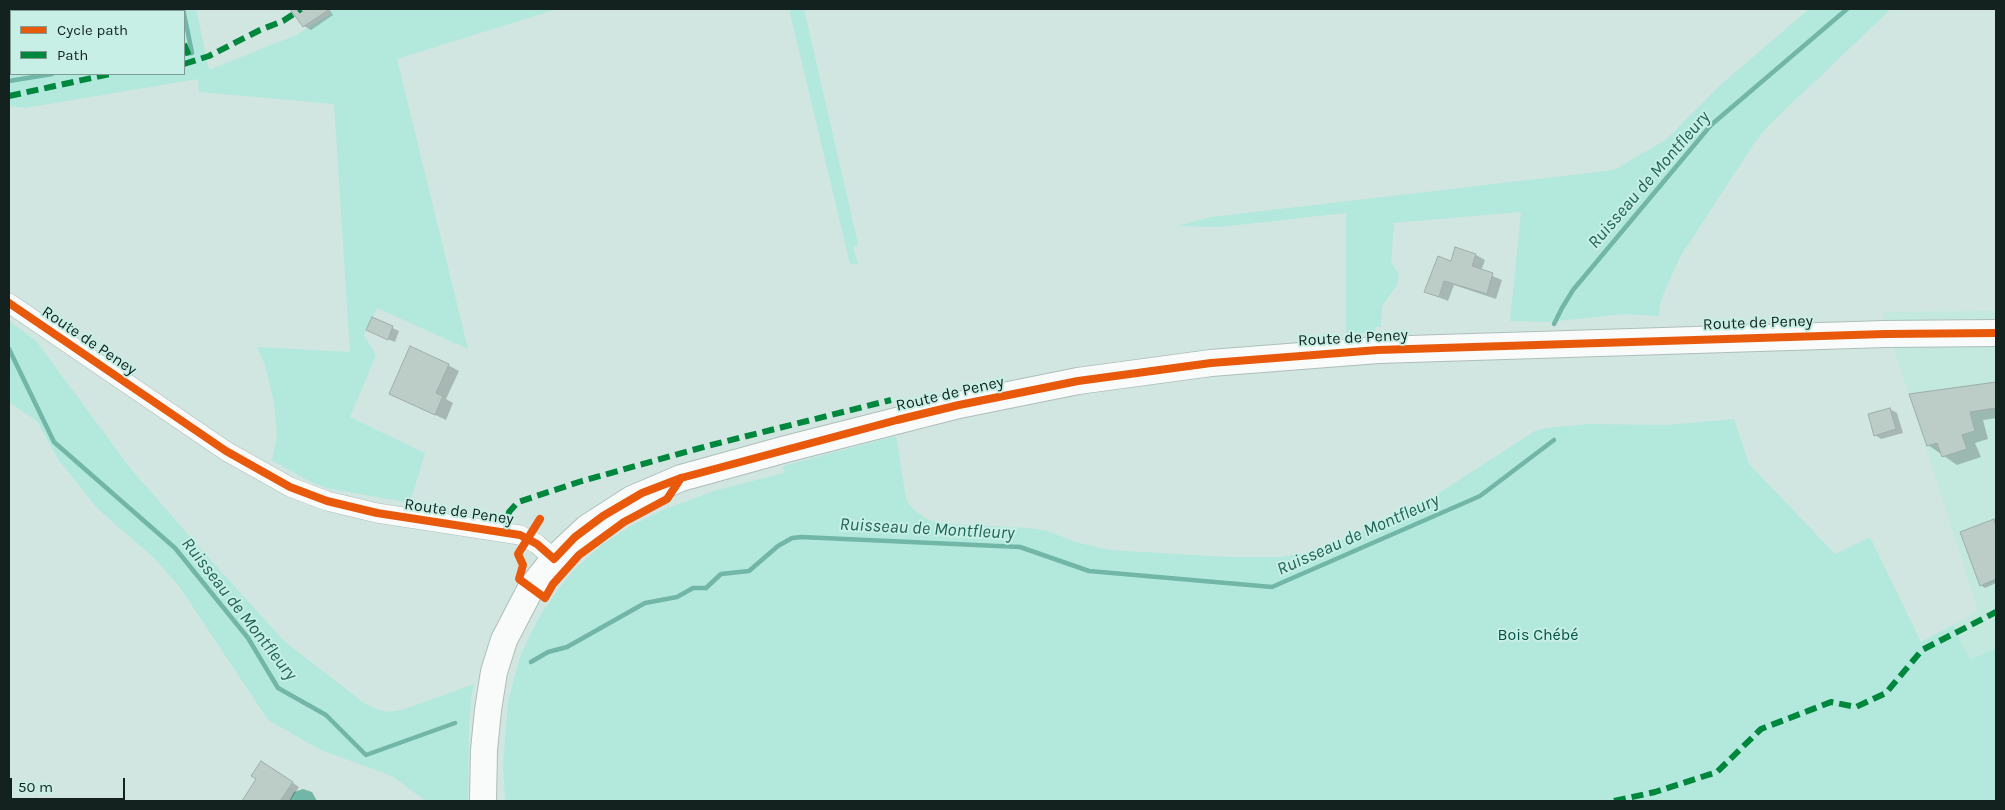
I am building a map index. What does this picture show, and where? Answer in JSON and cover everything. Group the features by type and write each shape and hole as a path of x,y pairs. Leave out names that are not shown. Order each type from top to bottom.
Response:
{"main road":[{"name":"Route de Peney","path":"554,559 575,537 603,516 637,496 681,478 897,420 959,405 1078,381 1211,363 1378,350 1875,334 1996,333"},
{"path":"483,801 488,710 498,656 527,594 554,559"}],"street":[{"name":"Route de Peney","path":"9,303 226,451 290,487 327,501 377,513 520,535 537,544 554,559"}],"shaded area":[{"path":"1996,311 1996,648 1970,660 1953,625 1978,610 1882,312"},
{"path":"303,789 312,792 317,801 289,801 294,792"}],"green space":[{"path":"196,9 209,70 296,35 331,14 328,9 557,9 397,59 468,349 377,308 364,335 376,355 350,417 425,453 410,503 327,488 307,480 272,460 277,436 274,403 265,365 257,347 350,352 334,104 199,92 198,79 25,108 9,106 10,52 10,75 185,75 185,10 154,10"},
{"path":"789,9 804,9 858,244 853,247 858,264 850,264"},
{"path":"1809,9 1891,9 1768,126 1755,142 1680,257 1663,295 1659,316 1624,314 1548,322 1510,321 1521,212 1392,223 1394,225 1391,262 1399,274 1397,285 1382,306 1381,327 1375,327 1375,333 1346,333 1346,213 1220,227 1177,226 1211,217 1614,170 1667,139 1717,88"},
{"path":"9,321 36,341 131,469 284,641 364,703 388,712 402,710 474,684 469,724 468,801 426,801 392,776 321,750 268,720 179,586 153,557 97,508 58,459 37,421 9,402"},
{"name":"Bois Chébé","path":"1734,419 1749,464 1835,554 1870,537 1921,642 1953,625 1970,660 1996,648 1996,801 505,801 503,763 508,701 520,657 530,635 541,614 562,584 575,569 603,544 631,526 663,510 717,490 784,473 783,466 896,436 908,503 914,510 929,520 947,524 1030,528 1048,531 1075,542 1110,550 1229,557 1281,557 1322,550 1425,502 1535,431 1546,428 1589,424 1667,425"}],"building":[{"path":"290,9 330,9 303,27"},
{"path":"1455,247 1476,254 1472,266 1493,273 1487,294 1444,281 1439,297 1424,292 1438,256 1451,261"},
{"path":"372,317 393,326 388,340 366,330"},
{"path":"410,346 449,364 436,393 443,396 435,415 389,394"},
{"path":"1996,382 1996,408 1970,412 1975,431 1962,435 1967,449 1942,457 1937,443 1927,446 1909,394"},
{"path":"1890,408 1896,429 1874,436 1868,414"},
{"path":"1994,519 1996,526 1996,579 1980,586 1960,532"},
{"path":"261,761 293,782 280,801 242,801 256,779 251,776"}],"waterway":[{"name":"Ruisseau de Montfleury","path":"1554,324 1573,290 1711,125 1847,9"},
{"path":"185,19 192,53 185,54"},
{"path":"9,81 46,75"},
{"name":"Ruisseau de Montfleury","path":"9,349 54,442 175,548 248,638 278,688 326,715 366,755 455,723"},
{"name":"Ruisseau de Montfleury","path":"531,662 548,652 567,647 645,603 677,597 693,588 706,588 721,574 749,571 778,546 792,538 801,537 1020,547 1089,571 1272,587 1480,496 1554,440"}],"marked path":[{"path":"185,64 209,56 260,30 283,21 301,9"},
{"path":"185,46 192,63"},
{"path":"9,96 105,75"},
{"path":"506,532 509,512 518,502 582,481 707,446 891,400"},
{"path":"1614,801 1655,792 1717,772 1761,729 1831,702 1856,707 1886,693 1922,650 1996,612"}],"cycle path":[{"path":"9,303 226,451 290,487 327,501 377,513 520,535 537,544 554,559 575,537 603,516 642,493 681,478 897,420 959,405 1078,381 1211,363 1378,350 1885,334 1996,333"},
{"path":"540,519 518,554 523,565 519,579 545,598 553,584 579,555 624,522 667,499 681,478"}]}
